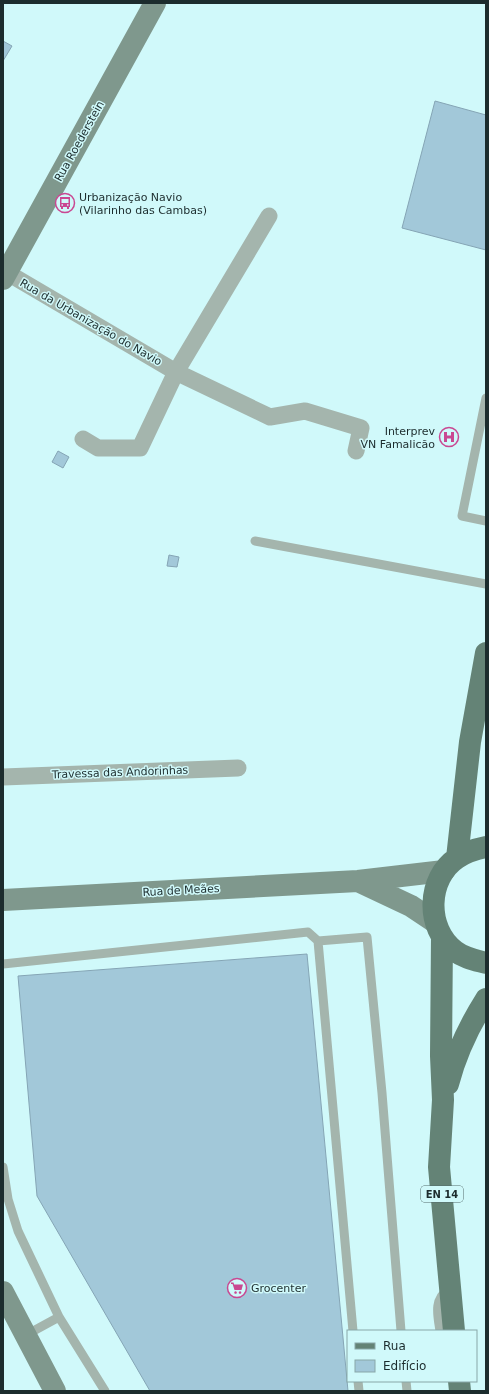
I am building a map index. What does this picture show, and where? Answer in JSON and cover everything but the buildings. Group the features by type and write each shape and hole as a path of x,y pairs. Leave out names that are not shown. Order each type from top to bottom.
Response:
{"main road":[{"name":"EN 14","path":"454,1330 440,1167 443,1100 439,930 433,904 436,886 450,864 486,653"},
{"path":"450,864 473,850 486,847"},
{"path":"439,930 454,950 470,959 486,963"},
{"name":"EN 14","path":"443,1100 455,1059 473,1020 486,999"}],"street":[{"name":"Rua Roederstein","path":"5,275 155,3"},
{"path":"82,439 98,448 140,448 176,372 269,216"},
{"name":"Rua da Urbanização do Navio","path":"5,275 176,372 270,417 305,410 360,428 356,452"},
{"name":"Travessa das Andorinhas","path":"3,777 238,768"},
{"name":"Rua de Meães","path":"3,900 358,881 450,864"},
{"name":"Rua de Meães","path":"358,881 410,906 439,930"},
{"path":"3,1292 55,1391"}],"lane":[{"path":"486,398 462,516 486,521"},
{"path":"255,541 486,584"},
{"path":"3,964 308,932 318,941 353,1330"},
{"path":"318,941 367,937 382,1093 401,1330"},
{"path":"3,1167 8,1199 18,1231 59,1317 105,1391"},
{"path":"440,1330 437,1305 442,1294 450,1288"},
{"path":"26,1335 59,1317"}],"place":[{"name":"Urbanização Navio (Vilarinho das Cambas)","path":"65,203"},
{"name":"Interprev VN Famalicão","path":"449,437"},
{"name":"Grocenter","path":"237,1288"}]}
